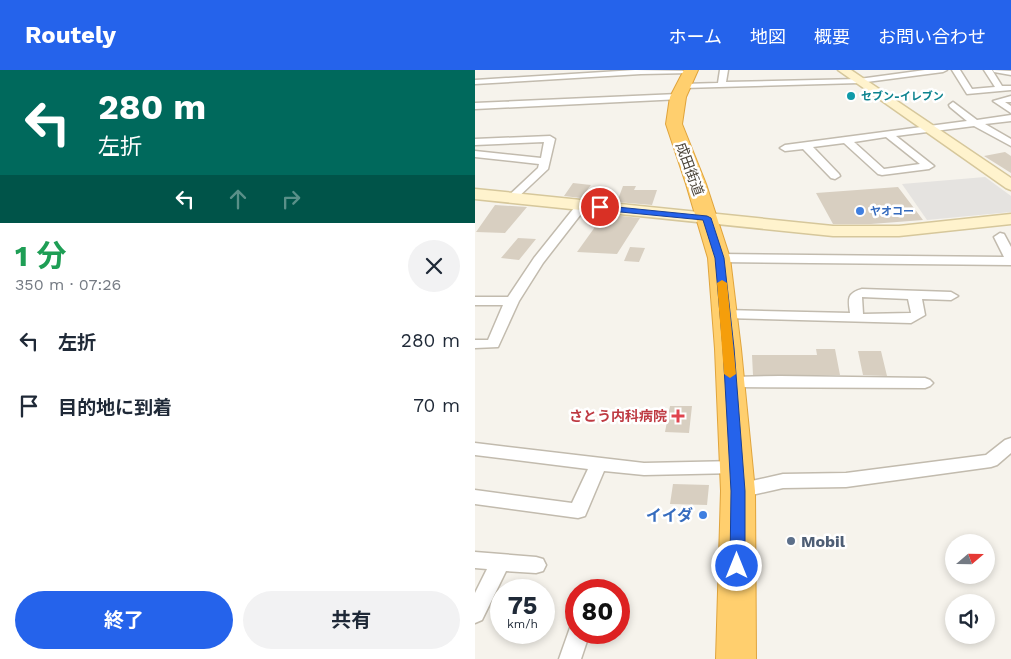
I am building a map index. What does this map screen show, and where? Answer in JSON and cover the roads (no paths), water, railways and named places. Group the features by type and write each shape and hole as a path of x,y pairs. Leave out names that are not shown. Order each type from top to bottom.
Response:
{"highway":[{"name":"成田街道","path":"686,81 674,118 675,130 707,218 719,258 731,382 737,479 736,659"}],"street":[{"path":"509,80 515,70"},
{"path":"722,85 724,70"},
{"path":"818,70 821,82"},
{"path":"844,70 1011,185"},
{"path":"889,70 899,76"},
{"path":"475,82 509,80 559,73 608,74 722,85 754,81 787,80 821,82 859,81 943,70"},
{"path":"956,70 970,92 1011,88"},
{"path":"987,70 1000,89"},
{"path":"997,70 1011,73"},
{"path":"542,75 540,85 602,82 606,81 608,74"},
{"path":"483,93 477,106 592,102 686,81"},
{"path":"1011,99 997,101 1011,110"},
{"path":"953,105 974,122 1011,143"},
{"path":"785,148 1011,118"},
{"path":"845,140 882,172 929,166 887,134"},
{"path":"475,142 550,140 543,169 511,198"},
{"path":"805,145 835,176"},
{"path":"475,154 545,161"},
{"path":"475,194 707,218 872,232 936,228 1011,219"},
{"path":"475,344 493,344 512,301 538,261 582,205"},
{"path":"719,258 1011,260 1000,237"},
{"path":"857,318 856,295 862,293 951,296"},
{"path":"725,314 916,318 918,315 914,294"},
{"path":"475,301 512,301"},
{"path":"731,382 784,380 829,383 925,383"},
{"path":"475,449 598,465 737,479 783,481 846,480 991,461 1011,444"},
{"path":"475,497 579,511 598,465"},
{"path":"475,560 536,566"},
{"path":"475,614 500,562"},
{"path":"570,659 575,644"}],"place":[{"name":"セブン-イレブン","path":"851,96"},
{"name":"ヤオコー","path":"860,211"},
{"name":"さとう内科病院","path":"678,416"},
{"name":"イイダ","path":"703,515"},
{"name":"Mobil","path":"791,541"}]}
